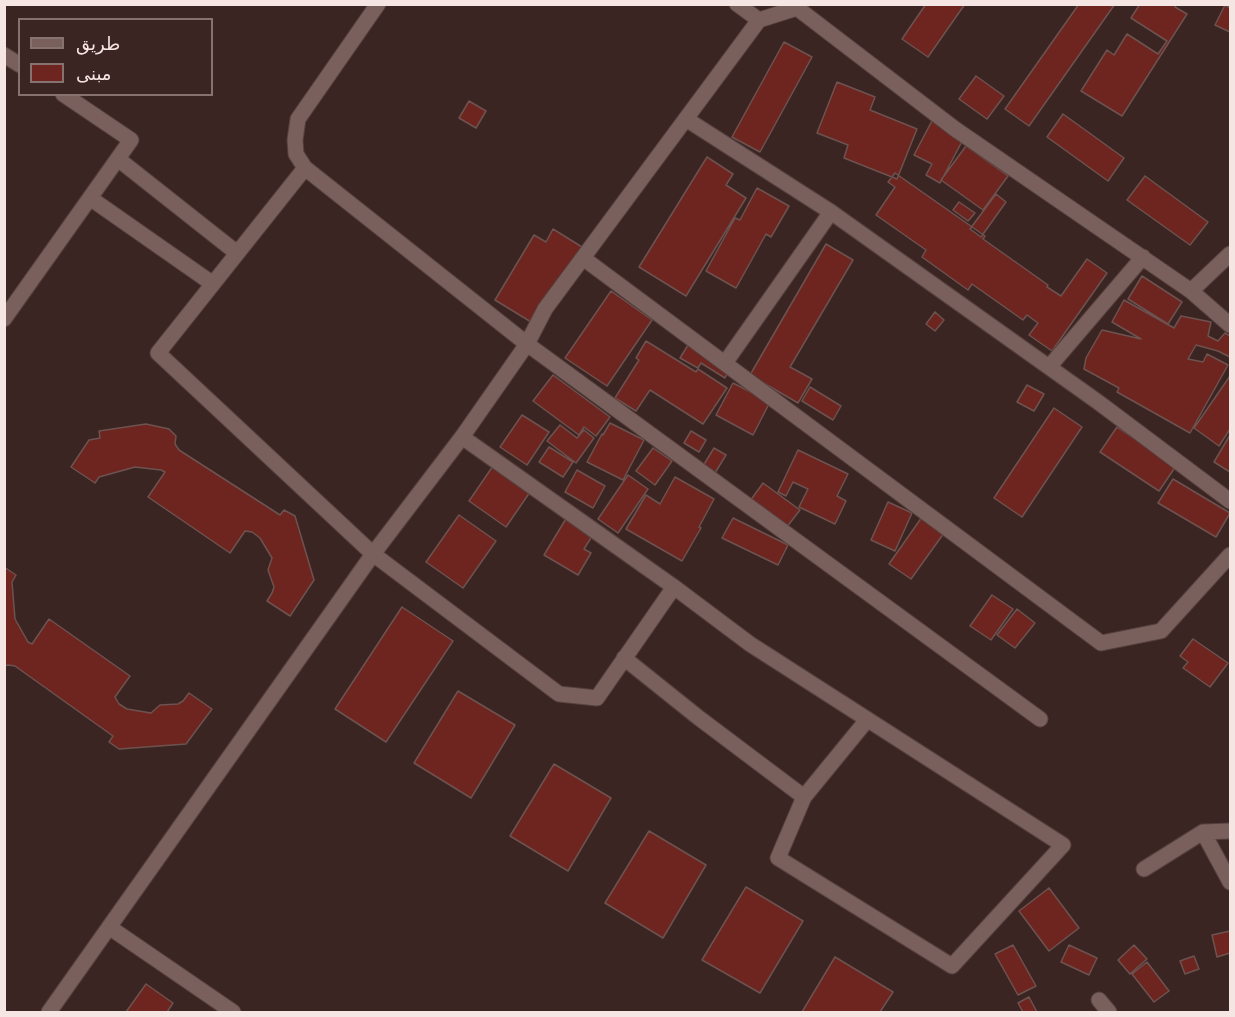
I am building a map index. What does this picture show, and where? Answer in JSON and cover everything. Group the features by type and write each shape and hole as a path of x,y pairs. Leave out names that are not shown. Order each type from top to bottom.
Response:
{"street":[{"path":"378,4 298,119 296,154 305,168 526,344 1040,719"},
{"path":"738,4 759,20"},
{"path":"49,1012 373,554 462,437 526,344 545,309 759,20 799,6 955,129 1191,291 1230,325"},
{"path":"4,55 18,64"},
{"path":"4,319 131,140 66,96"},
{"path":"686,119 831,212 1098,402 1230,501"},
{"path":"118,159 237,253"},
{"path":"305,168 158,353 373,554 559,694 597,698 674,587"},
{"path":"90,198 213,284"},
{"path":"725,363 831,212"},
{"path":"1191,291 1230,254"},
{"path":"1049,367 1143,257"},
{"path":"583,258 1101,643 1161,630 1230,555"},
{"path":"462,437 674,587 750,644 1063,845 951,966 777,858 804,797 867,720"},
{"path":"624,658 804,797"},
{"path":"1144,869 1203,832 1230,831"},
{"path":"1203,832 1230,882"},
{"path":"109,927 234,1012"},
{"path":"1099,1000 1109,1012"}],"building":[{"path":"926,4 965,4 928,57 902,39"},
{"path":"1079,4 1115,4 1029,126 1005,109"},
{"path":"1140,4 1176,4 1175,7 1187,14 1122,116 1081,91 1107,50 1114,55 1127,34 1158,54 1167,41 1131,18"},
{"path":"1225,5 1230,8 1230,32 1215,25"},
{"path":"784,42 812,57 760,152 732,137"},
{"path":"976,76 1004,96 987,119 959,99"},
{"path":"837,82 875,97 870,110 917,129 897,179 844,158 848,145 817,133"},
{"path":"469,101 486,111 476,128 459,118"},
{"path":"1063,114 1124,158 1108,181 1047,137"},
{"path":"934,117 966,134 940,183 926,175 932,164 914,155"},
{"path":"966,146 1008,176 983,210 941,180"},
{"path":"707,157 733,174 726,185 746,198 686,296 639,267"},
{"path":"895,173 985,236 983,239 1061,296 1087,259 1107,273 1052,351 1029,335 1038,323 1027,315 1023,320 972,284 968,290 922,257 926,250 876,215 895,187 888,182"},
{"path":"1145,176 1208,222 1190,245 1127,200"},
{"path":"757,188 789,206 771,237 766,234 736,288 706,271 735,218 740,220"},
{"path":"996,194 1006,202 981,237 970,229"},
{"path":"959,202 975,213 968,221 953,210"},
{"path":"553,229 582,247 536,325 495,300 534,235 546,242"},
{"path":"826,244 853,260 790,367 812,379 798,403 750,375"},
{"path":"1142,276 1182,302 1168,324 1128,299"},
{"path":"611,291 652,320 607,386 565,358"},
{"path":"1124,300 1174,328 1181,316 1211,322 1208,336 1218,341 1225,333 1230,336 1230,357 1196,345 1188,359 1203,362 1207,354 1228,365 1190,433 1117,392 1119,388 1084,369 1086,358 1102,330 1141,339 1112,322"},
{"path":"935,312 944,320 935,331 926,324"},
{"path":"646,341 696,372 698,369 727,388 703,424 650,390 636,411 615,398 639,360 636,358"},
{"path":"688,345 729,370 725,378 701,363 698,368 680,358"},
{"path":"553,375 610,417 596,436 584,427 579,435 533,401"},
{"path":"1230,376 1230,429 1219,446 1194,428"},
{"path":"733,383 770,402 753,435 716,415"},
{"path":"1027,385 1044,394 1034,411 1017,402"},
{"path":"810,387 841,406 833,420 802,401"},
{"path":"1054,408 1082,427 1022,517 994,498"},
{"path":"522,415 549,432 527,465 500,447"},
{"path":"610,423 644,440 623,480 587,462"},
{"path":"146,424 169,429 176,436 175,444 179,450 280,515 284,510 295,516 314,580 290,616 267,601 274,587 268,570 272,558 260,538 252,532 245,531 230,553 148,497 165,472 135,467 99,477 95,483 71,467 89,440 100,438 99,431"},
{"path":"560,425 577,438 584,430 594,438 576,463 547,441"},
{"path":"1117,427 1176,466 1159,491 1100,452"},
{"path":"691,431 706,440 699,452 684,443"},
{"path":"1230,435 1230,472 1214,462"},
{"path":"549,447 573,462 563,477 539,462"},
{"path":"653,448 672,461 655,485 636,471"},
{"path":"714,448 726,455 715,473 703,466"},
{"path":"798,450 848,474 837,496 846,501 835,524 799,507 808,489 793,482 786,496 778,492"},
{"path":"493,466 530,492 506,527 469,501"},
{"path":"577,470 605,486 593,508 565,492"},
{"path":"628,475 648,489 618,533 598,519"},
{"path":"675,477 714,499 682,561 626,529 646,495 660,504"},
{"path":"1173,479 1230,513 1216,537 1158,503"},
{"path":"763,483 800,510 786,528 750,501"},
{"path":"888,502 912,513 895,551 871,540"},
{"path":"459,515 496,541 463,588 426,562"},
{"path":"567,517 594,533 584,549 591,553 578,575 544,555"},
{"path":"922,517 944,533 911,579 889,564"},
{"path":"733,518 788,545 778,565 722,538"},
{"path":"4,567 16,575 12,582 15,619 28,642 32,644 49,619 130,676 115,697 119,704 127,709 151,713 160,705 178,704 189,693 212,709 186,744 119,749 109,742 113,736 15,666 4,666"},
{"path":"992,595 1013,609 991,640 970,626"},
{"path":"402,607 453,641 386,742 335,709"},
{"path":"1017,609 1035,623 1015,648 997,635"},
{"path":"1193,639 1228,663 1210,687 1183,668 1188,662 1180,656"},
{"path":"458,691 515,725 471,798 414,763"},
{"path":"554,764 611,798 568,871 510,836"},
{"path":"649,831 706,865 663,938 605,903"},
{"path":"746,887 803,921 760,993 702,960"},
{"path":"1049,888 1079,928 1049,951 1019,911"},
{"path":"1230,931 1230,953 1217,957 1212,935"},
{"path":"1013,945 1036,986 1018,995 995,954"},
{"path":"1069,945 1097,958 1089,975 1061,962"},
{"path":"1134,945 1147,959 1130,974 1118,960"},
{"path":"1194,956 1199,969 1185,974 1180,961"},
{"path":"835,957 893,992 880,1012 802,1012"},
{"path":"1147,962 1169,991 1154,1002 1132,974"},
{"path":"146,984 173,1003 167,1012 126,1012"},
{"path":"1029,997 1037,1012 1023,1012 1018,1003"}]}
